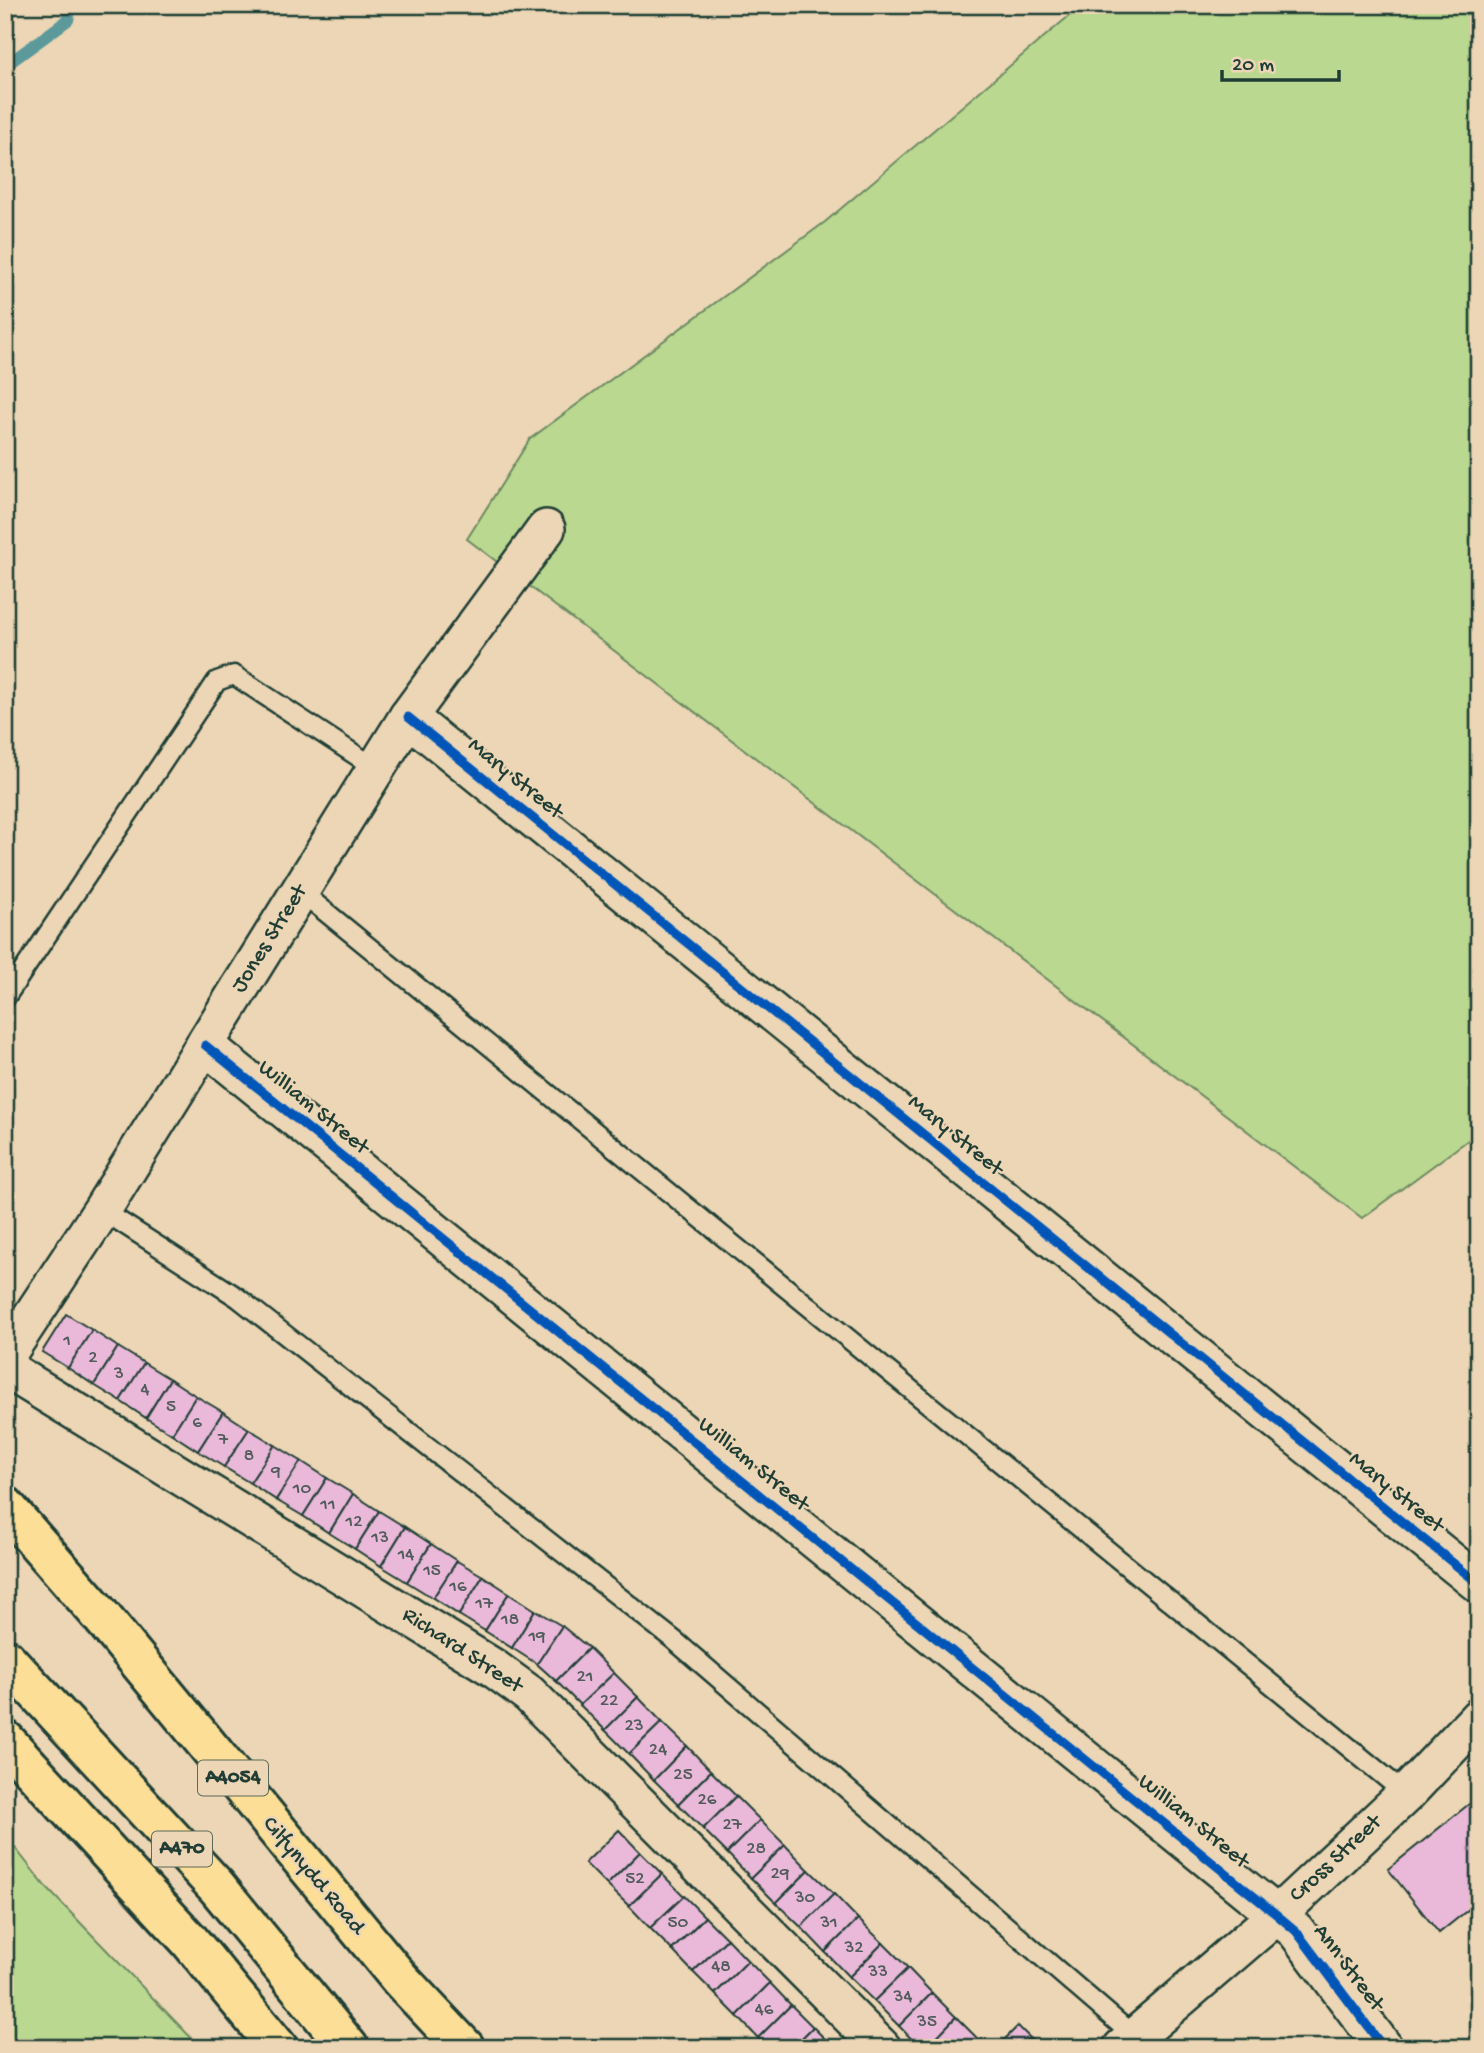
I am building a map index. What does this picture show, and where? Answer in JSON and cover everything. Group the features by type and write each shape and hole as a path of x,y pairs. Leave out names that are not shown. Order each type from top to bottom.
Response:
{"main road":[{"name":"Cilfynydd Road","path":"5,1506 96,1610 400,1979 465,2048"},
{"name":"A470","path":"5,1658 216,1887 349,2048"},
{"name":"A470","path":"5,1740 189,1940 278,2048"}],"street":[{"name":"Jones Street","path":"5,1357 102,1210 408,717 546,529"},
{"name":"Mary Street","path":"408,717 1479,1584"},
{"name":"William Street","path":"205,1045 1277,1914"},
{"name":"Richard Street","path":"5,1368 492,1667 529,1694 882,2048"},
{"name":"Cross Street","path":"1129,2042 1277,1914 1406,1794 1479,1717"},
{"name":"Ann Street","path":"1277,1914 1296,1931 1384,2048"}],"lane":[{"path":"5,998 217,681 234,675 377,769"},
{"path":"300,891 1406,1794"},
{"path":"102,1210 237,1297 674,1640 1129,2042"}],"green space":[{"path":"1082,5 1479,5 1479,1132 1362,1218 467,539 530,439 825,222"},
{"path":"5,1835 45,1886 201,2048 5,2048"}],"building":[{"path":"66,1314 92,1330 68,1368 42,1352"},
{"path":"92,1330 118,1347 94,1385 68,1368"},
{"path":"118,1347 144,1363 120,1401 94,1385"},
{"path":"144,1363 170,1379 146,1418 120,1401"},
{"path":"170,1379 196,1396 172,1434 146,1418"},
{"path":"196,1396 223,1412 198,1451 172,1434"},
{"path":"223,1412 249,1429 224,1467 198,1451"},
{"path":"249,1429 275,1445 250,1483 224,1467"},
{"path":"275,1445 301,1461 276,1500 250,1483"},
{"path":"301,1461 327,1478 303,1516 276,1500"},
{"path":"327,1478 353,1494 329,1533 303,1516"},
{"path":"353,1494 379,1511 355,1549 329,1533"},
{"path":"379,1511 405,1527 381,1566 355,1549"},
{"path":"405,1527 431,1544 407,1582 381,1566"},
{"path":"431,1544 457,1561 433,1598 407,1582"},
{"path":"457,1561 483,1576 459,1615 433,1598"},
{"path":"483,1576 509,1593 485,1631 459,1615"},
{"path":"509,1593 535,1610 512,1648 485,1631"},
{"path":"535,1610 562,1626 537,1664 512,1648"},
{"path":"562,1626 589,1648 556,1681 537,1664"},
{"path":"589,1648 614,1673 580,1705 556,1681"},
{"path":"614,1673 638,1697 605,1730 580,1705"},
{"path":"638,1697 662,1722 629,1754 605,1730"},
{"path":"662,1722 687,1746 654,1780 629,1754"},
{"path":"687,1746 711,1771 678,1804 654,1780"},
{"path":"711,1771 736,1796 703,1829 678,1804"},
{"path":"736,1796 760,1820 727,1853 703,1829"},
{"path":"1479,1796 1479,1901 1439,1933 1388,1869"},
{"path":"760,1820 785,1845 751,1878 727,1853"},
{"path":"619,1830 640,1852 607,1885 585,1863"},
{"path":"785,1845 809,1870 776,1903 751,1878"},
{"path":"640,1852 662,1874 629,1906 607,1885"},
{"path":"809,1870 834,1894 801,1927 776,1903"},
{"path":"662,1874 684,1896 650,1928 629,1906"},
{"path":"834,1894 858,1919 825,1952 801,1927"},
{"path":"684,1896 705,1917 672,1950 650,1928"},
{"path":"705,1917 727,1939 693,1972 672,1950"},
{"path":"858,1919 883,1943 849,1977 825,1952"},
{"path":"727,1939 748,1961 715,1994 693,1972"},
{"path":"883,1943 908,1968 874,2001 849,1977"},
{"path":"748,1961 770,1983 737,2016 715,1994"},
{"path":"908,1968 932,1993 899,2026 874,2001"},
{"path":"770,1983 791,2005 758,2038 737,2016"},
{"path":"932,1993 956,2017 926,2048 920,2048 899,2026"},
{"path":"791,2005 813,2027 792,2048 768,2048 758,2038"},
{"path":"956,2017 981,2042 975,2048 926,2048"},
{"path":"1018,2026 1030,2038 1020,2048 996,2048"},
{"path":"813,2027 834,2048 792,2048"},
{"path":"1030,2038 1040,2048 1020,2048"}],"waterway":[{"path":"5,66 68,20 71,5"}],"cycle path":[{"path":"408,717 1479,1584"},
{"path":"205,1045 1296,1931 1384,2048"}]}
